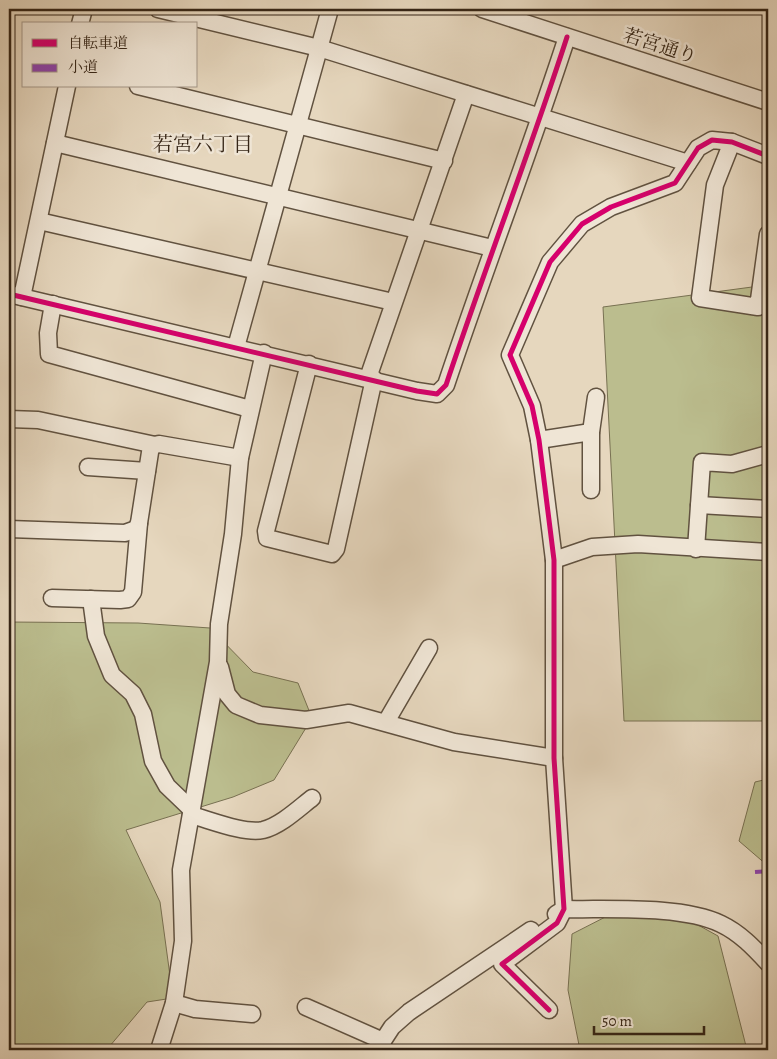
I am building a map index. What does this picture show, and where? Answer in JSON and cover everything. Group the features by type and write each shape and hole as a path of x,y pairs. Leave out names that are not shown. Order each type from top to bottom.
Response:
{"street":[{"path":"81,22 84,9"},
{"path":"158,9 319,48 688,163"},
{"path":"236,347 330,9"},
{"name":"若宮通り","path":"482,9 768,102"},
{"path":"67,88 38,221 16,295 371,378 417,391 437,394 446,385 492,248 541,117 568,36"},
{"path":"146,88 444,161"},
{"path":"309,364 266,530 267,538 332,554 336,549 371,378 393,302 420,231 466,94"},
{"path":"549,1010 502,964 557,923 564,909 554,758 554,560 539,440 532,406 510,355 550,262 582,224 611,207 675,183 698,148 712,140 732,142 768,156"},
{"path":"732,142 715,185 700,298 758,307 768,234"},
{"path":"55,143 492,248"},
{"path":"38,221 393,302"},
{"path":"53,304 48,333 49,354 250,409"},
{"path":"159,1050 174,1004 184,941 182,870 218,662 219,624 233,534 240,458 264,354"},
{"path":"592,490 591,432 596,396"},
{"path":"9,419 38,420 155,445 240,458"},
{"path":"539,440 591,432"},
{"path":"52,598 120,600 128,599 133,592 139,523 151,446 155,445"},
{"path":"696,549 702,462 732,464 768,454"},
{"path":"88,467 147,471"},
{"path":"699,506 768,509"},
{"path":"9,529 126,533 136,529 139,523"},
{"path":"554,560 592,547 638,544 768,552"},
{"path":"91,599 96,636 112,675 133,694 142,714 153,761 167,786 191,812 236,827 264,830 287,817 312,798"},
{"path":"386,722 429,648"},
{"path":"218,662 227,694 236,705 260,715 306,720 349,713 454,742 554,758"},
{"path":"306,1007 380,1046 392,1027 409,1012 564,909 668,912 702,916 721,924 740,936 768,963"},
{"path":"174,1004 195,1009 252,1014"}],"green space":[{"path":"752,287 768,295 768,721 624,721 603,307"},
{"path":"9,622 138,623 210,628 253,672 298,683 312,718 274,780 233,797 126,830 160,902 173,998 147,1002 109,1047 101,1050 9,1050"},
{"path":"768,779 768,866 739,841 755,782"},
{"path":"619,910 671,910 718,936 747,1050 580,1050 568,990 572,934"}],"marked path":[{"path":"755,872 768,871"}],"cycle path":[{"path":"9,294 417,391 437,394 446,385 567,37"},
{"path":"549,1010 502,964 557,923 564,909 554,758 554,560 539,440 532,406 510,355 550,262 582,224 611,207 675,183 698,148 712,140 732,142 768,156"}],"district":[{"name":"若宮六丁目","path":"203,144"}]}
